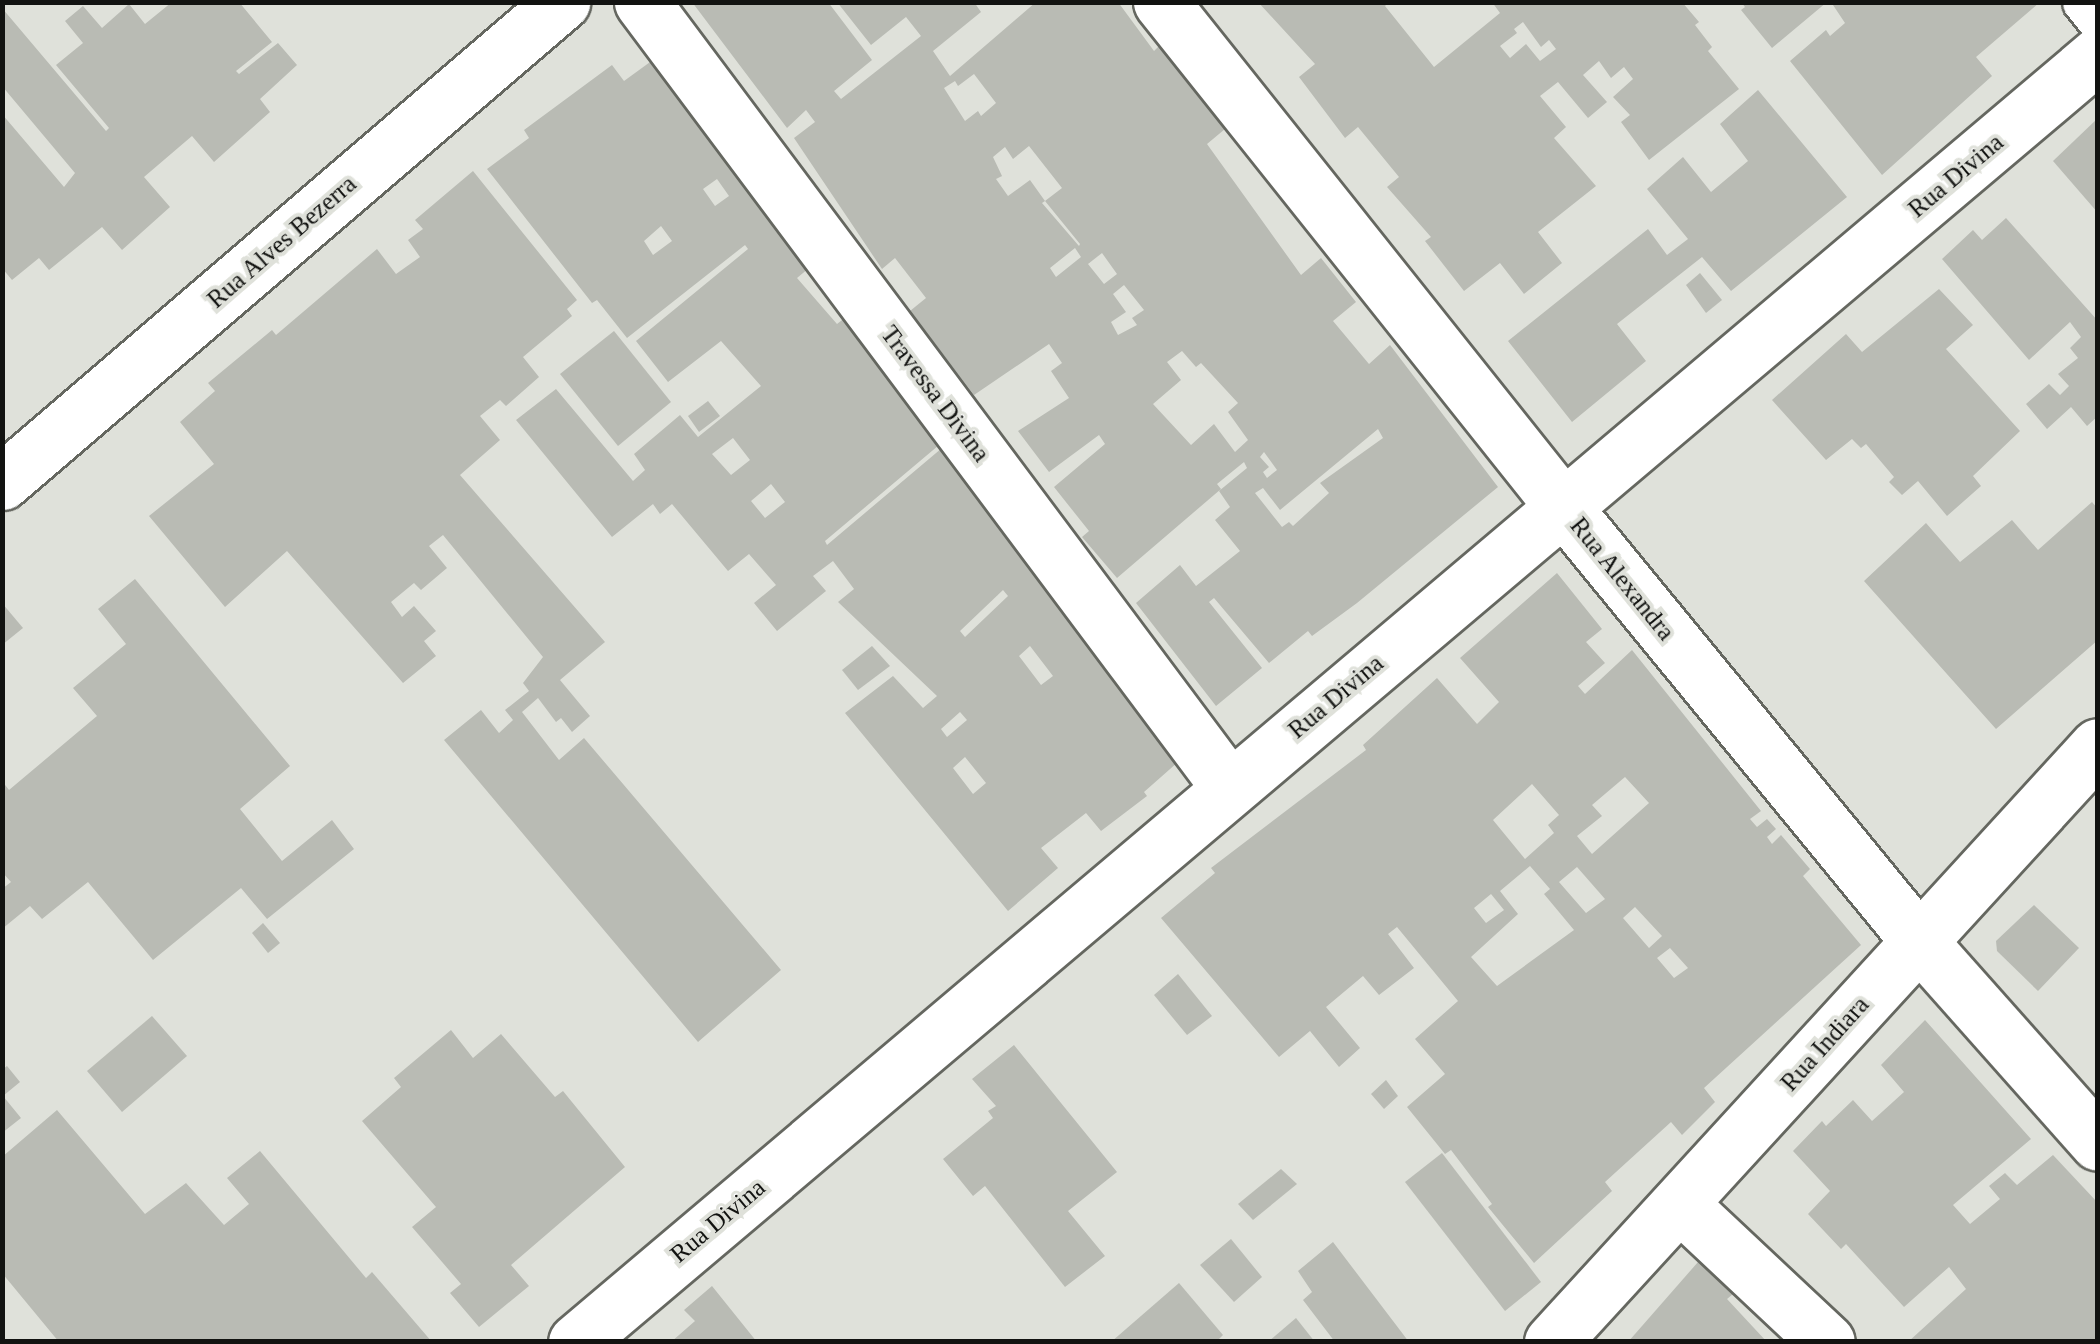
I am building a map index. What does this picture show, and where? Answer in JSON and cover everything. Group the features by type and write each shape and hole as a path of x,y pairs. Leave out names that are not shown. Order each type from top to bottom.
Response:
{"street":[{"name":"Rua Alves Bezerra","path":"2,482 562,2"},
{"name":"Travessa Divina","path":"642,2 1228,786"},
{"name":"Rua Alexandra","path":"1161,2 1564,508 1918,940 2098,1143"},
{"name":"Rua Divina","path":"586,1338 1228,786 1564,508 2098,55"},
{"name":"Rua Indiara","path":"1552,1342 2098,746"},
{"path":"1681,1204 1827,1342"}],"lane":[{"path":"2084,2 2098,19"}],"building":[{"path":"172,2 239,2 272,42 236,71 239,74 278,43 297,65 260,99 270,112 214,162 192,136 144,177 170,207 122,250 102,227 49,270 39,258 12,280 2,268 2,114 64,187 75,173 2,86 2,8 106,131 109,128 56,65 83,43 65,21 83,6 102,28 129,4 145,24"},
{"path":"692,2 828,2 872,60 834,91 841,99 921,36 906,17 871,45 837,2 974,2 981,12 933,51 950,76 1036,2 1118,2 1154,51 1160,45 1225,129 1207,144 1301,275 1321,258 1356,302 1333,321 1369,364 1390,345 1498,487 1357,603 1312,636 1308,631 1269,663 1214,598 1209,602 1262,668 1216,706 1136,603 1180,565 1196,586 1240,551 1215,520 1230,507 1219,491 1247,468 1244,462 1217,484 1221,489 1117,578 1082,537 1089,531 1054,487 1105,444 1099,435 1049,472 1018,431 1069,398 1051,371 1062,363 1049,344 974,395 910,311 926,298 895,258 882,269 794,138 815,122 806,110 787,128","holes":["974,74 996,103 981,116 978,111 965,121 944,88 955,81 958,86","1029,146 1062,188 1045,201 1030,180 1008,196 996,179 1002,176 993,157 1005,147 1013,159","1045,201 1079,246 1042,203","1075,248 1081,257 1056,277 1050,268","1102,253 1117,274 1104,284 1088,264","1124,285 1144,310 1132,318 1137,325 1118,335 1111,322 1126,312 1113,294","1182,351 1196,367 1201,363 1238,403 1228,412 1248,440 1235,452 1214,424 1191,445 1153,404 1181,380 1167,362","1378,429 1383,438 1320,483 1329,493 1293,526 1289,522 1282,527 1255,493 1263,488 1280,510","1264,452 1277,470 1267,478 1263,472 1269,467 1260,457"]},
{"path":"1258,2 1389,2 1385,6 1434,67 1500,13 1492,2 1682,2 1699,22 1695,25 1712,47 1708,51 1739,89 1649,160 1621,122 1630,115 1613,97 1633,79 1624,67 1611,78 1599,61 1583,75 1607,102 1588,118 1558,82 1540,96 1566,127 1554,138 1596,186 1538,232 1562,263 1524,294 1500,263 1464,291 1425,241 1431,237 1387,187 1399,177 1358,127 1345,138 1299,77 1315,64","holes":["1523,22 1541,47 1549,40 1556,49 1540,61 1526,44 1510,58 1500,46 1517,33 1514,29"]},
{"path":"1741,2 1827,2 1772,48 1741,10 1745,7"},
{"path":"1831,2 2040,2 1976,57 1992,76 1882,175 1790,61 1826,30 1830,36 1845,23"},
{"path":"657,57 815,263 797,278 837,324 851,313 945,440 825,541 827,545 942,448 1178,762 1144,792 1147,796 1101,831 1086,813 1041,848 1058,868 1008,911 845,713 893,676 923,708 937,696 838,602 854,589 833,561 813,576 826,591 777,631 754,603 776,585 749,554 728,571 672,504 660,514 653,504 612,537 516,420 556,389 633,481 645,470 634,454 680,415 698,437 761,386 721,341 668,382 636,341 748,249 745,245 627,338 597,300 592,303 487,169 529,138 524,130 612,65 624,81","holes":["717,179 729,196 715,206 703,189","661,226 672,241 653,255 644,241","733,438 750,460 731,475 712,454","771,484 785,502 765,518 751,501","1003,590 1008,596 965,637 960,631","1030,646 1053,676 1041,685 1019,656","960,712 967,720 947,737 941,729","965,757 986,783 973,794 953,768"]},
{"path":"1758,90 1847,197 1731,291 1702,257 1617,324 1646,361 1572,422 1508,341 1648,229 1667,255 1688,239 1647,189 1683,157 1711,192 1748,161 1720,124"},
{"path":"2098,118 2098,213 2053,161"},
{"path":"473,171 577,300 567,309 572,316 523,357 539,377 506,406 500,400 480,416 500,440 460,475 605,642 560,680 590,716 572,732 561,718 556,722 538,698 522,712 559,760 584,738 781,970 698,1042 444,740 481,710 499,733 513,720 505,710 529,691 523,683 543,657 443,535 429,546 447,568 421,590 414,583 391,602 402,617 414,606 436,631 424,641 436,656 403,683 287,551 225,607 149,516 214,464 180,422 215,391 208,383 272,330 276,335 377,249 396,274 420,257 408,240 423,229 415,220"},
{"path":"2006,218 2098,321 2098,416 2087,426 2071,407 2047,429 2026,404 2049,384 2060,395 2069,386 2058,374 2078,358 2070,348 2081,337 2070,322 2029,360 1942,259 1973,230 1982,240"},
{"path":"1700,273 1722,300 1706,313 1686,285"},
{"path":"1939,289 1973,325 1946,349 2020,431 1973,476 1981,486 1947,516 1918,481 1902,495 1889,482 1894,477 1866,444 1861,448 1852,439 1826,460 1772,400 1846,334 1862,352"},
{"path":"614,331 671,402 618,446 560,374"},
{"path":"708,401 720,416 699,432 688,416"},
{"path":"2092,502 2098,509 2098,640 1996,729 1864,581 1926,523 1960,562 2012,520 2038,550"},
{"path":"1557,573 1602,629 1586,642 1605,663 1578,686 1585,694 1632,650 1761,811 1750,819 1757,827 1767,819 1776,829 1767,837 1772,844 1781,835 1810,869 1803,876 1861,945 1704,1088 1715,1102 1682,1135 1671,1122 1605,1182 1612,1191 1534,1263 1488,1207 1492,1204 1451,1150 1445,1154 1407,1107 1445,1074 1415,1039 1458,1001 1397,927 1388,934 1414,968 1379,995 1363,976 1326,1007 1360,1048 1339,1067 1310,1031 1279,1057 1161,918 1215,873 1211,868 1366,750 1363,745 1437,678 1477,724 1499,702 1460,658","holes":["1625,777 1649,803 1592,854 1577,836 1602,816 1592,805","1532,784 1559,815 1548,825 1554,833 1525,859 1493,820","1530,866 1550,889 1544,894 1574,930 1497,986 1471,957 1518,914 1500,891","1577,867 1605,899 1586,913 1559,882","1491,894 1504,910 1486,923 1474,908","1635,907 1662,936 1649,948 1623,918","1670,948 1688,968 1674,978 1657,958"]},
{"path":"135,579 290,766 240,809 282,861 332,820 354,849 267,919 241,888 153,960 88,882 42,919 30,906 2,929 2,889 11,882 2,872 2,781 9,790 97,716 73,688 126,644 98,609"},
{"path":"2,603 23,628 2,645"},
{"path":"872,646 890,666 858,690 842,670"},
{"path":"2034,905 2079,948 2038,991 1997,951 1996,941"},
{"path":"263,923 280,943 268,953 252,933"},
{"path":"1178,974 1212,1016 1187,1035 1154,995"},
{"path":"152,1016 187,1056 122,1112 87,1071"},
{"path":"1925,1020 2031,1139 1953,1205 1970,1224 2000,1199 1989,1186 2005,1173 2017,1185 2053,1155 2098,1203 2098,1342 1908,1342 1966,1289 1949,1267 1904,1307 1846,1244 1841,1249 1808,1214 1830,1191 1793,1151 1822,1121 1826,1126 1853,1100 1872,1121 1904,1092 1881,1065"},
{"path":"451,1030 473,1058 501,1034 555,1097 563,1091 625,1167 511,1265 529,1286 479,1327 450,1293 461,1284 412,1227 436,1207 362,1121 401,1087 394,1078"},
{"path":"1014,1045 1117,1172 1068,1211 1105,1256 1065,1287 985,1186 973,1196 943,1159 993,1118 988,1111 996,1106 972,1079"},
{"path":"7,1066 20,1082 3,1096 21,1118 2,1133 2,1070"},
{"path":"1386,1080 1398,1096 1384,1109 1371,1094"},
{"path":"57,1110 145,1214 186,1183 224,1225 249,1204 227,1178 260,1151 366,1278 372,1272 432,1342 59,1342 2,1273 2,1157"},
{"path":"1442,1153 1541,1282 1505,1311 1405,1182"},
{"path":"1281,1169 1297,1184 1253,1220 1238,1204"},
{"path":"1231,1239 1262,1277 1234,1302 1200,1265"},
{"path":"1333,1242 1409,1342 1335,1342 1303,1300 1312,1292 1298,1271"},
{"path":"1698,1262 1733,1294 1727,1299 1767,1342 1628,1342"},
{"path":"1179,1283 1223,1335 1216,1342 1111,1342"},
{"path":"712,1286 757,1342 671,1342 695,1321 684,1310"},
{"path":"1296,1318 1315,1342 1268,1342"}]}
